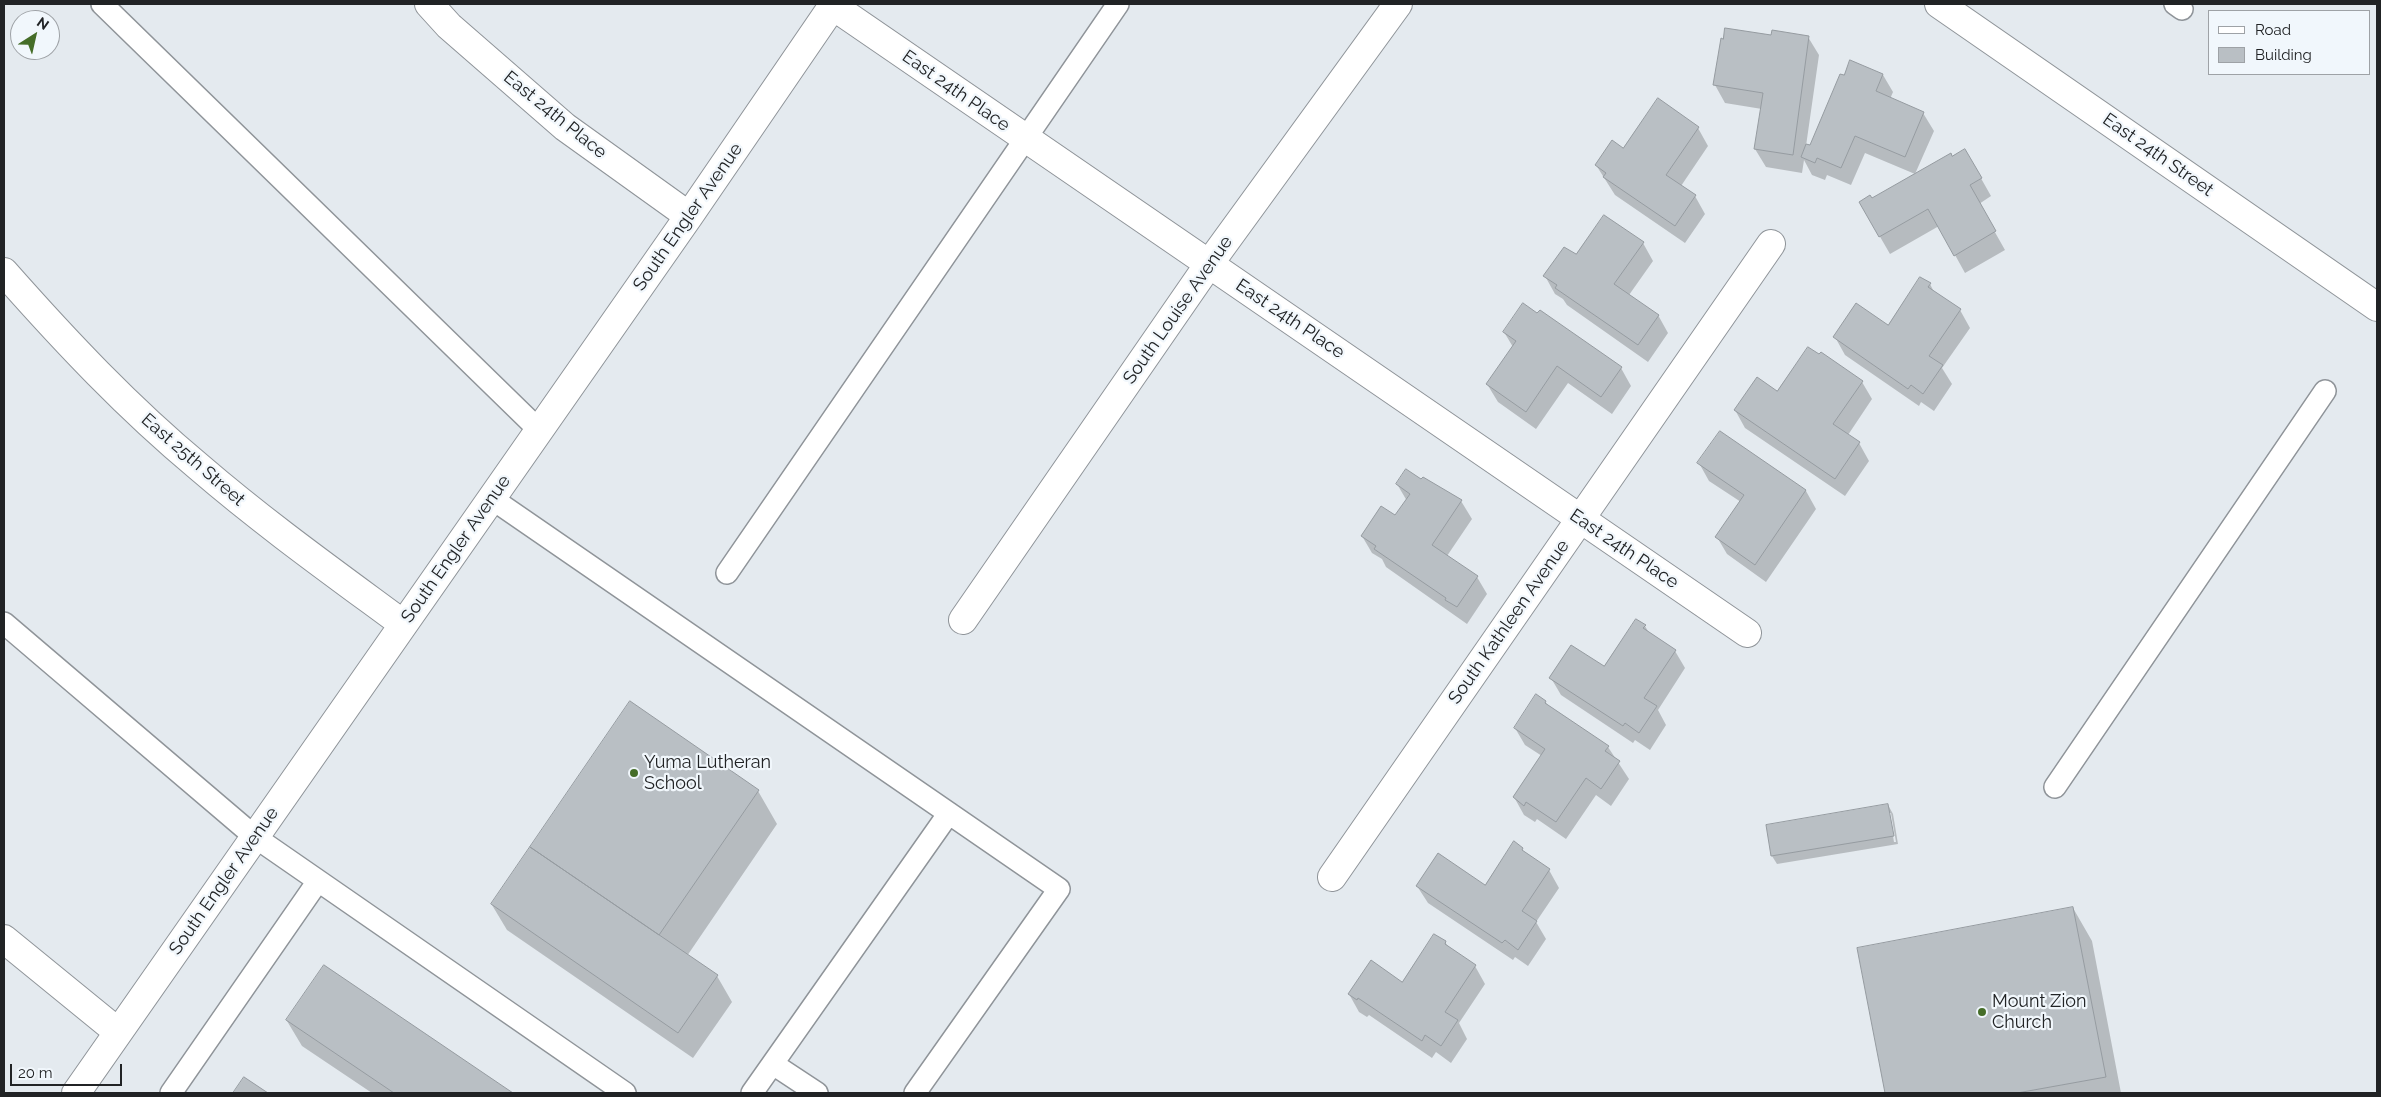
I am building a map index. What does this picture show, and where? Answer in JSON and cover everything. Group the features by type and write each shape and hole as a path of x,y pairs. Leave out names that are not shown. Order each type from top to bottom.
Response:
{"street":[{"name":"East 24th Place","path":"429,4 449,26 565,127 689,216"},
{"name":"South Engler Avenue","path":"76,1093 689,216 831,4"},
{"name":"East 24th Place","path":"831,4 1747,633"},
{"name":"South Louise Avenue","path":"963,620 1209,264 1398,4"},
{"name":"East 24th Street","path":"1939,4 2377,307"},
{"name":"South Kathleen Avenue","path":"1332,877 1771,244"},
{"name":"East 25th Street","path":"4,272 70,348 198,467 269,525 403,624"},
{"path":"4,939 118,1032"}],"lane":[{"path":"102,4 539,430"},
{"path":"727,572 1118,4"},
{"path":"2055,787 2325,391"},
{"path":"491,498 1059,889 915,1093"},
{"path":"4,623 255,837 625,1093"},
{"path":"752,1093 950,813"},
{"path":"171,1093 318,881"},
{"path":"773,1064 817,1093"}],"building":[{"path":"1725,28 1771,35 1772,30 1809,36 1793,155 1754,149 1763,93 1713,85 1721,38 1723,39"},
{"path":"1850,60 1883,74 1876,91 1924,112 1905,157 1855,136 1841,168 1817,158 1815,163 1801,157 1806,144 1810,145 1840,74 1844,75"},
{"path":"1658,98 1699,127 1666,175 1696,195 1675,226 1603,177 1606,173 1595,165 1612,140 1623,148"},
{"path":"1965,149 1982,178 1970,185 1996,231 1954,256 1928,209 1879,237 1859,202 1870,195 1872,198 1951,153 1952,156"},
{"path":"1604,215 1644,242 1614,284 1659,315 1638,345 1555,288 1557,285 1543,276 1564,247 1576,254"},
{"path":"1920,277 1931,283 1928,287 1961,309 1929,356 1943,365 1923,394 1911,385 1908,389 1833,337 1856,303 1888,325"},
{"path":"1523,303 1537,313 1540,310 1622,367 1601,397 1557,366 1526,412 1486,384 1516,341 1503,332"},
{"path":"1808,347 1819,354 1821,352 1863,381 1833,424 1860,442 1835,479 1734,410 1757,377 1777,391"},
{"path":"1720,431 1806,490 1755,565 1715,537 1744,495 1697,463"},
{"path":"1406,469 1462,500 1432,545 1478,576 1457,607 1374,549 1376,546 1361,536 1381,506 1395,515 1410,494 1396,484"},
{"path":"1636,619 1646,625 1643,628 1676,650 1644,698 1657,706 1639,733 1625,723 1623,726 1549,678 1571,645 1604,666"},
{"path":"1536,694 1546,701 1545,703 1609,746 1605,751 1620,761 1601,789 1586,778 1556,822 1526,802 1524,806 1513,797 1545,749 1514,728"},
{"path":"630,701 759,790 659,935 530,847"},
{"path":"1888,804 1894,836 1771,856 1766,825"},
{"path":"1514,841 1523,848 1522,850 1550,869 1522,911 1537,921 1518,950 1505,940 1502,943 1416,886 1438,853 1485,885"},
{"path":"530,847 718,975 678,1033 491,904"},
{"name":"Mount Zion Church","path":"2073,907 2106,1077 2017,1093 1885,1093 1857,948"},
{"path":"1434,934 1446,941 1445,944 1476,965 1445,1012 1458,1020 1441,1046 1425,1035 1422,1041 1358,998 1357,1000 1348,994 1371,960 1402,982"},
{"path":"324,965 513,1093 394,1093 286,1020"},
{"path":"244,1077 268,1093 233,1093"}],"place":[{"name":"Yuma Lutheran School","path":"634,773"},
{"name":"Mount Zion Church","path":"1982,1012"}]}
